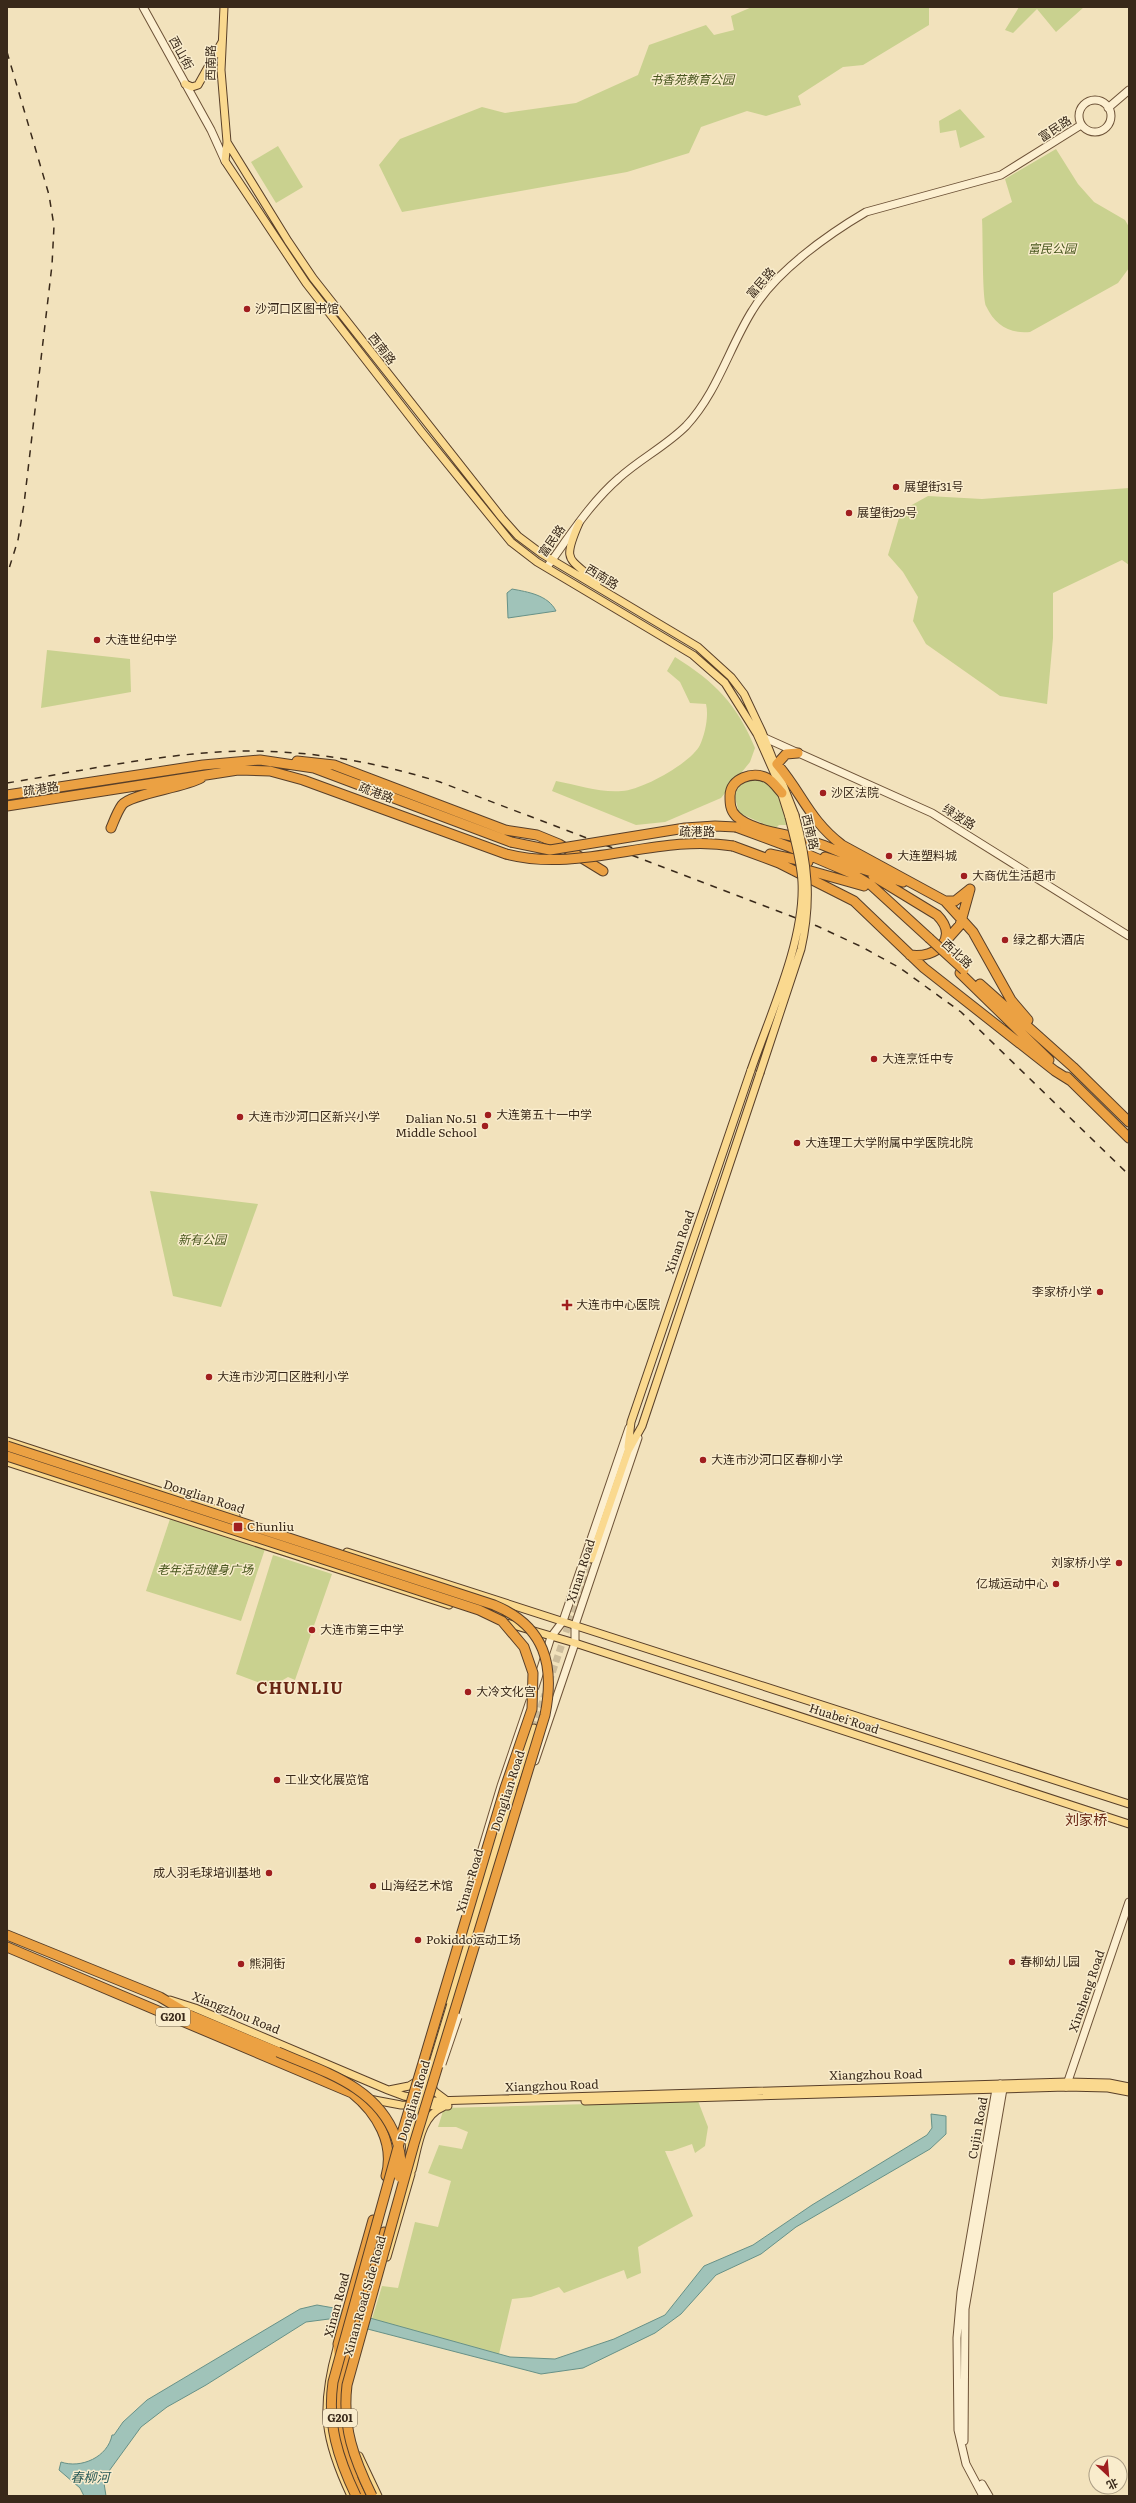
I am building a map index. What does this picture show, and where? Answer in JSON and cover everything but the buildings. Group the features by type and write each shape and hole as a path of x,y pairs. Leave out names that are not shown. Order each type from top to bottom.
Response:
{"highway":[{"path":"798,753 786,754 777,764 809,813 842,845 945,901 962,918 983,949 1011,1000 1076,1070"},
{"path":"260,760 320,771 511,842 550,850 686,828 715,826 736,828 925,890"},
{"path":"7,795 203,765 260,760 315,762 334,765 505,830 538,835 559,844 603,871"},
{"name":"疏港路","path":"7,806 207,774 238,770 270,771 296,778 506,854 527,859 556,860 603,856 681,843 714,842 733,846"},
{"path":"112,828 122,804 130,798 191,783 207,774"},
{"path":"782,793 768,778 756,775 745,776 732,787 730,792 730,806 735,815 747,822 813,841 901,882"},
{"name":"西北路","path":"736,828 790,847 851,873 871,885 962,971 1076,1070 1129,1122"},
{"path":"733,846 780,863 864,886"},
{"name":"西北路","path":"733,846 812,863 864,886 928,940"},
{"path":"780,863 854,901 924,968 1026,1048 1071,1081"},
{"path":"864,869 937,915 944,924 946,934 944,943"},
{"path":"910,955 922,957 939,949 955,932 962,918 970,889 955,901 945,901"},
{"name":"西北路","path":"962,971 1129,1138"},
{"name":"Donglian Road","path":"7,1446 494,1605 514,1615 534,1634 545,1654 549,1674 545,1716 419,2100 333,2382 331,2410 333,2437 340,2461 356,2496"},
{"name":"Donglian Road","path":"7,1456 479,1610 502,1621 524,1648 533,1673 532,1709 506,1788 419,2100 347,2385 345,2409 347,2434 354,2457 372,2496"},
{"name":"Xiangzhou Road","path":"7,1935 160,1997"},
{"name":"Xiangzhou Road","path":"7,1947 340,2086"},
{"name":"G201","path":"160,1997 192,2016 358,2088 373,2101 388,2120 399,2149 401,2166 384,2232 366,2315 360,2337 342,2385 341,2422 349,2458 367,2496"},
{"name":"G201","path":"340,2086 361,2100 377,2121 386,2142 388,2167"},
{"path":"388,2167 411,2174"},
{"name":"Xinan Road","path":"361,2496 345,2460 338,2436 336,2410 341,2370 338,2344 388,2167"}],"main road":[{"name":"西山街","path":"143,7 211,130 224,161"},
{"name":"西南路","path":"224,7 222,40 224,119 227,142 224,161 306,283 421,432 511,542 547,567 693,655 725,683 756,734 792,816 802,882 800,909 794,946 751,1070"},
{"path":"185,84 192,87 198,85 222,40"},
{"path":"1108,108 1129,90"},
{"path":"1098,101 1108,108 1110,121 1104,129 1094,132 1081,125 1080,112 1085,104 1098,101"},
{"name":"富民路","path":"547,567 579,523 618,478 676,434 701,407 753,309 779,276 848,223 866,212 1001,175 1081,125"},
{"name":"西山街","path":"211,130 227,142"},
{"name":"西南路","path":"227,142 292,248 384,370 518,536 552,560 705,652 732,677 744,694 777,764 792,816 808,882 805,929 801,949 760,1073"},
{"path":"579,523 569,548 571,559 578,568 609,594"},
{"name":"绿波路","path":"765,738 932,813 1129,936"},
{"name":"Xinan Road","path":"419,2100 423,2048 498,1796 551,1637 563,1621 751,1070"},
{"name":"Xinan Road","path":"419,2100 446,2055 510,1841 574,1643 575,1625 760,1073"},
{"name":"Xinan Road","path":"628,1451 631,1422"},
{"name":"Xinan Road","path":"591,1559 628,1451 642,1426"},
{"name":"Huabei Road","path":"7,1441 1129,1804"},
{"name":"Huabei Road","path":"7,1462 551,1637 574,1643 1129,1824"},
{"name":"Xinan Road","path":"427,2075 485,1874 534,1728"},
{"path":"498,1796 510,1841"},
{"path":"504,1818 522,1804"},
{"name":"Xinan Road","path":"419,2100 504,1818"},
{"path":"471,1887 485,1874"},
{"name":"Xinsheng Road","path":"1067,2085 1129,1902"},
{"name":"Xiangzhou Road","path":"160,1997 195,2008 388,2090 419,2100"},
{"path":"388,2090 409,2086 427,2075 434,2091 448,2103 435,2111 428,2119 411,2174"},
{"name":"Xiangzhou Road","path":"340,2086 377,2101 419,2100 448,2103 1000,2088 1109,2083 1129,2087"},
{"name":"Xiangzhou Road","path":"1067,2085 1108,2088 1129,2092"},
{"name":"Cujin Road","path":"983,2496 966,2464 960,2442 958,2324 961,2292 1000,2088"},
{"name":"Cujin Road","path":"988,2496 970,2462 964,2442 963,2324 1000,2088"},
{"name":"Xinan Road Side Road","path":"366,2315 411,2174 407,2142 419,2100"},
{"path":"388,2167 407,2142"},
{"name":"Xinan Road Side Road","path":"360,2337 352,2386 351,2421 358,2454 378,2496"},
{"name":"Xinan Road Side Road","path":"338,2344 329,2381 326,2424 336,2463 351,2496"}],"green space":[{"name":"书香苑教育公园","path":"752,7 929,7 929,25 863,65 843,67 798,96 801,105 766,116 747,111 701,127 689,153 627,172 402,212 379,165 400,139 482,107 505,113 576,103 638,75 649,45 706,25 714,35 734,30 731,16"},
{"path":"1019,7 1084,7 1056,32 1037,9 1013,33 1005,30"},
{"path":"960,109 985,137 960,148 956,130 940,133 939,121"},
{"path":"278,146 303,187 276,203 251,162"},
{"name":"富民公园","path":"1056,149 1078,184 1094,202 1125,220 1129,227 1129,268 1118,283 1030,332 1009,330 998,323 986,306 983,279 982,219 1012,202 1005,179"},
{"path":"1129,488 1129,565 1122,560 1053,593 1053,638 1047,704 1000,696 926,644 913,621 918,597 903,572 888,555 901,511 928,496 982,499"},
{"path":"47,650 130,659 131,692 41,708"},
{"path":"675,657 702,676 723,695 741,719 755,748 750,762 721,798 665,822 636,825 552,791 556,781 606,791 622,791 631,789 653,781 677,767 695,752 700,745 705,730 707,719 706,704 690,703 680,682 667,671"},
{"path":"753,778 771,784 779,798 788,825 779,825 775,829 739,813 734,794 745,780"},
{"name":"新有公园","path":"150,1191 258,1204 221,1307 173,1296"},
{"name":"老年活动健身广场","path":"170,1519 265,1549 241,1621 146,1591"},
{"path":"273,1555 332,1574 295,1680 288,1677 271,1687 236,1674"},
{"path":"698,2101 708,2127 705,2146 695,2153 692,2144 672,2151 665,2151 693,2216 638,2247 641,2273 627,2279 624,2270 564,2293 559,2287 531,2297 512,2299 499,2354 372,2319 382,2286 398,2288 415,2222 438,2227 451,2181 428,2173 439,2145 462,2149 468,2132 456,2127 438,2127 444,2108"}],"water":[{"path":"512,589 531,593 543,598 548,601 556,611 508,618 507,593"},
{"name":"春柳河","path":"931,2114 946,2116 946,2134 930,2149 796,2227 761,2254 716,2275 681,2314 655,2333 583,2368 541,2374 329,2319 306,2322 206,2385 167,2407 141,2427 109,2471 104,2483 106,2496 84,2496 80,2488 59,2470 61,2462 77,2464 99,2455 105,2449 112,2435 114,2435 123,2422 147,2400 300,2309 317,2305 334,2308 510,2357 555,2359 614,2339 665,2315 704,2266 753,2245 812,2205 927,2135 932,2128"}],"tunnel":[{"path":"549,1682 591,1559"},
{"path":"534,1728 545,1694"}],"railway":[{"path":"7,52 49,195 54,226 52,265 24,504 18,540 7,575"},
{"path":"7,783 123,763 169,757 193,754 256,751 287,752 349,760 410,773 440,782 817,926 862,947 900,968 961,1012 1129,1175"}],"place":[{"name":"沙河口区图书馆","path":"247,309"},
{"name":"展望街31号","path":"896,487"},
{"name":"展望街29号","path":"849,513"},
{"name":"大连世纪中学","path":"97,640"},
{"name":"沙区法院","path":"823,793"},
{"name":"大连塑料城","path":"889,856"},
{"name":"大商优生活超市","path":"964,876"},
{"name":"绿之都大酒店","path":"1005,940"},
{"name":"大连烹饪中专","path":"874,1059"},
{"name":"大连第五十一中学","path":"488,1115"},
{"name":"大连市沙河口区新兴小学","path":"240,1117"},
{"name":"Dalian No.51 Middle School","path":"485,1126"},
{"name":"大连理工大学附属中学医院北院","path":"797,1143"},
{"name":"李家桥小学","path":"1100,1292"},
{"name":"大连市中心医院","path":"567,1305"},
{"name":"大连市沙河口区胜利小学","path":"209,1377"},
{"name":"大连市沙河口区春柳小学","path":"703,1460"},
{"name":"Chunliu","path":"238,1527"},
{"name":"刘家桥小学","path":"1119,1563"},
{"name":"亿城运动中心","path":"1056,1584"},
{"name":"大连市第三中学","path":"312,1630"},
{"name":"大冷文化宫","path":"468,1692"},
{"name":"工业文化展览馆","path":"277,1780"},
{"name":"成人羽毛球培训基地","path":"269,1873"},
{"name":"山海经艺术馆","path":"373,1886"},
{"name":"Pokiddo运动工场","path":"418,1940"},
{"name":"春柳幼儿园","path":"1012,1962"},
{"name":"熊洞街","path":"241,1964"}],"district":[{"name":"CHUNLIU","path":"300,1688"},
{"name":"刘家桥","path":"1086,1820"}]}
